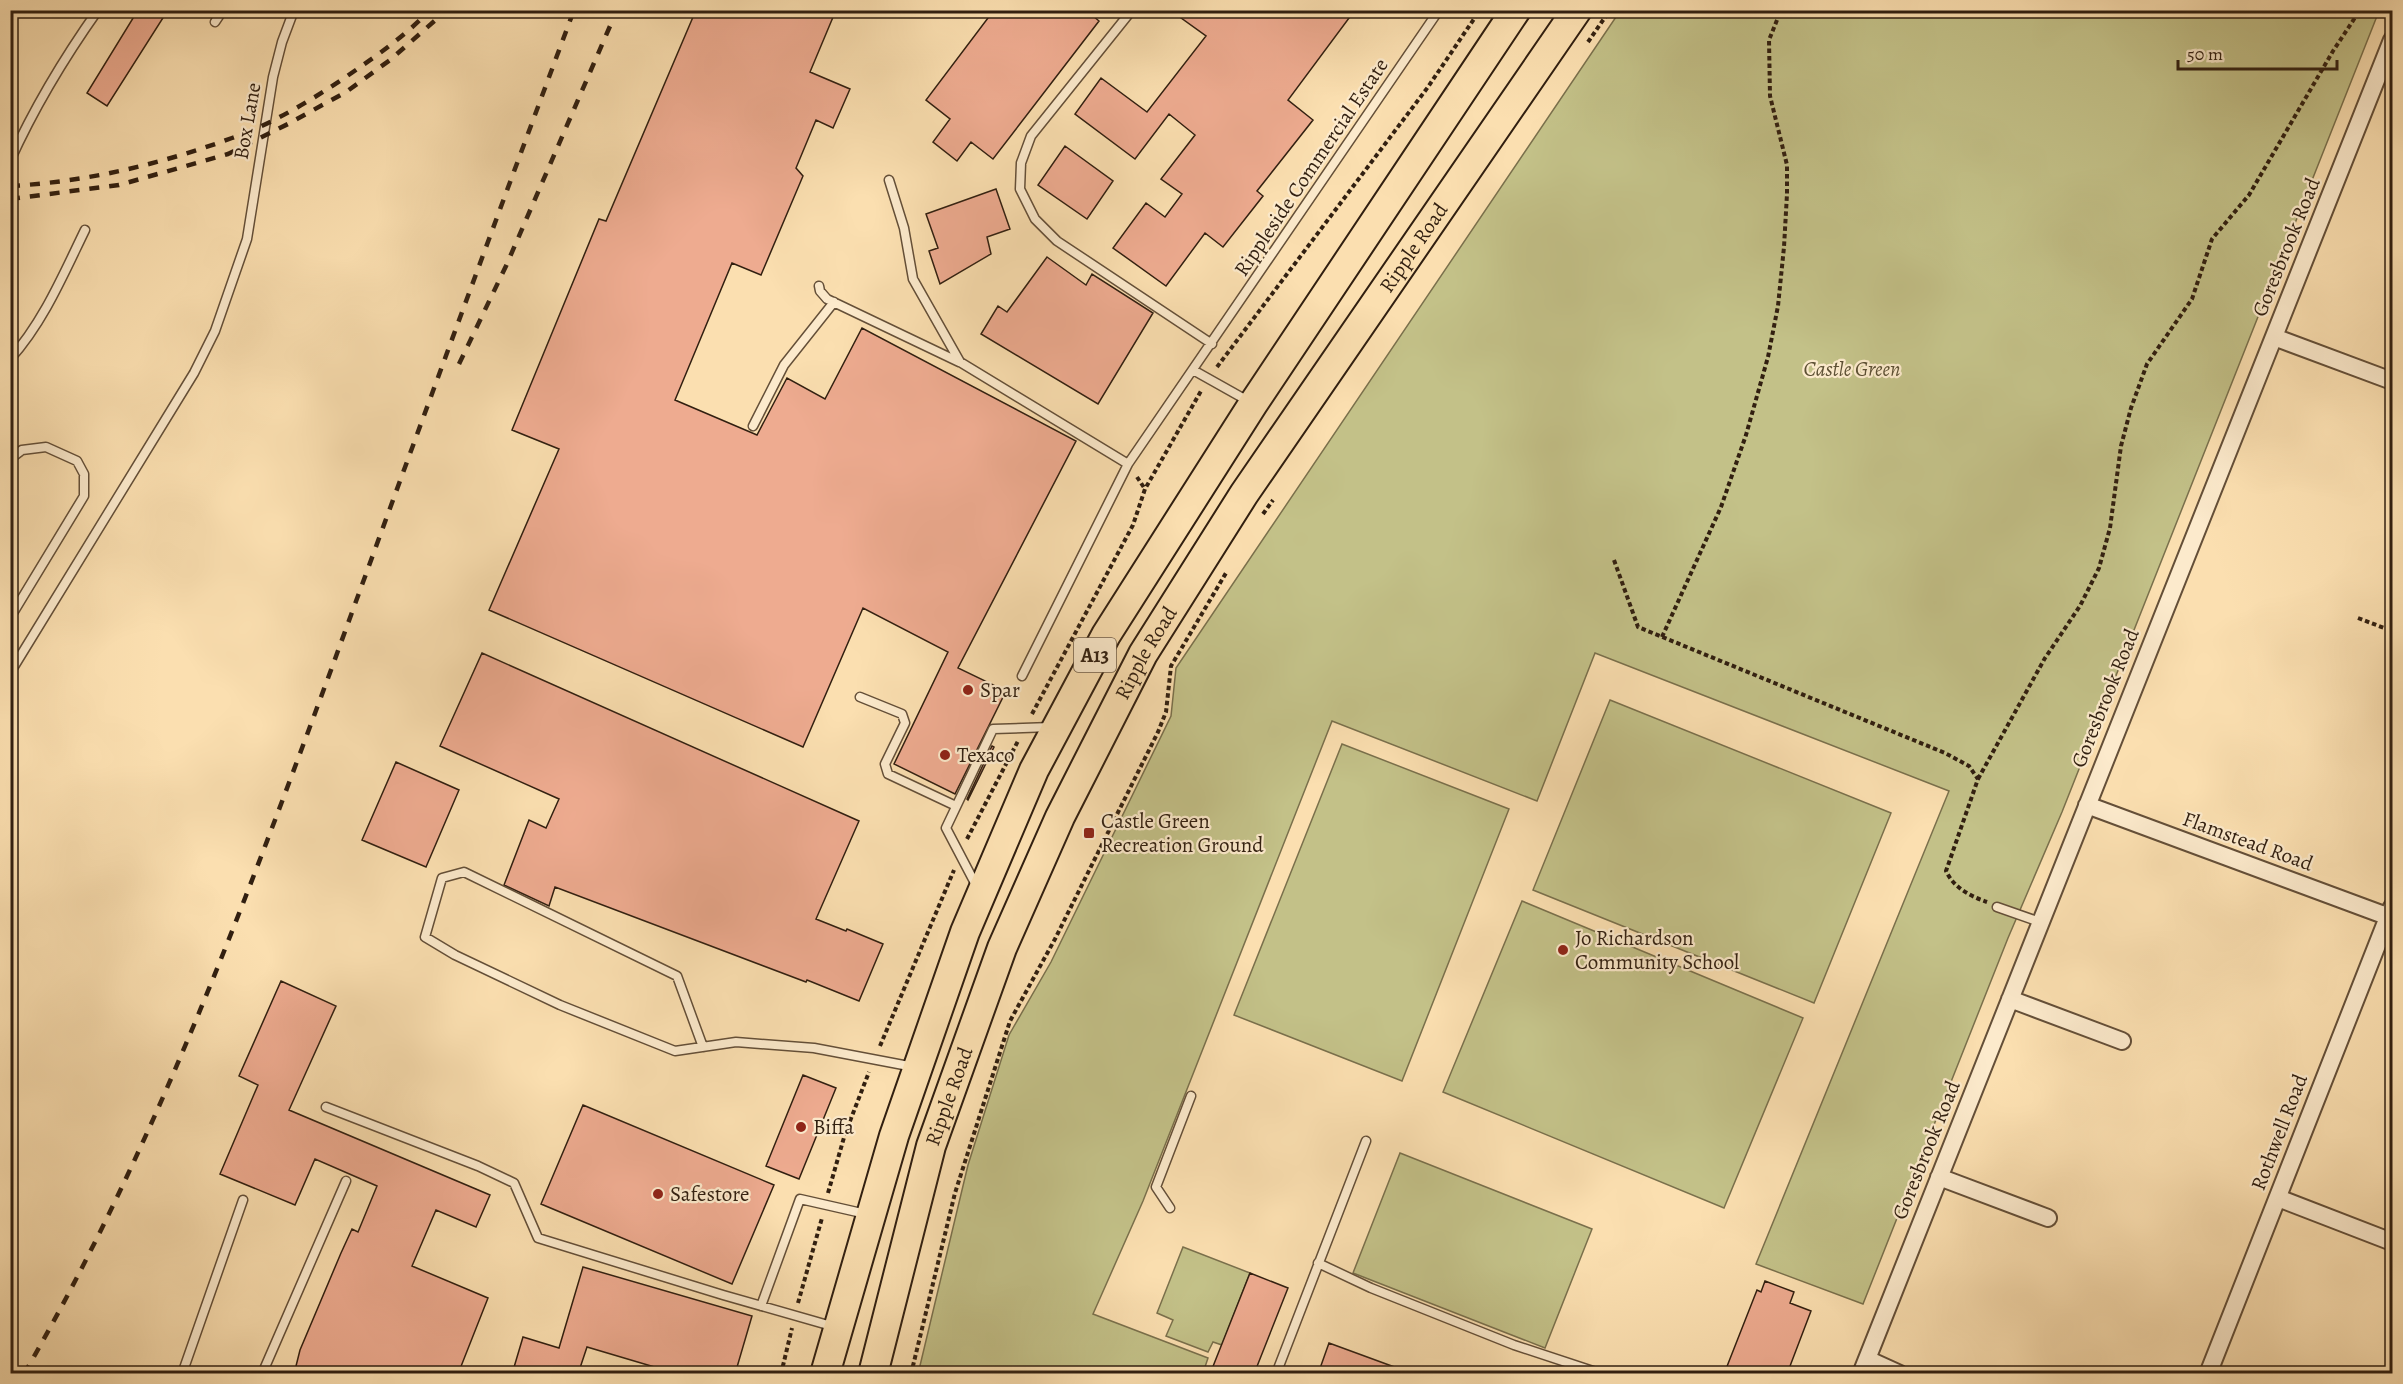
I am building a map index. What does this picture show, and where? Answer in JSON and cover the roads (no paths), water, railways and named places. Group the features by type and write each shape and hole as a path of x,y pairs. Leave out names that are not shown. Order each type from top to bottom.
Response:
{"highway":[{"name":"Ripple Road","path":"825,1374 894,1136 917,1068 965,932 1034,770 1106,634 1253,404 1516,10"},
{"name":"Ripple Road","path":"873,1374 931,1146 1002,948 1060,817 1143,654 1244,494 1577,10"}],"street":[{"name":"Goresbrook Road","path":"1864,1366 2274,337 2388,65 2392,40"},
{"path":"2274,337 2392,381"},
{"name":"Flamstead Road","path":"2087,806 2391,914"},
{"name":"Rothwell Road","path":"2208,1374 2391,914"},
{"path":"2010,999 2122,1041"},
{"path":"1939,1177 2048,1218"},
{"path":"2278,1198 2392,1242"},
{"path":"1864,1366 1900,1374"}],"lane":[{"path":"10,161 46,90 98,10"},
{"path":"215,22 223,10"},
{"name":"Box Lane","path":"10,673 194,373 215,331 247,239 273,77 282,42 294,10"},
{"path":"1132,10 1031,136 1021,163 1020,189 1035,219 1057,241 1212,344"},
{"name":"Rippleside Commercial Estate","path":"1022,676 1128,464 1439,10"},
{"path":"889,180 904,228 913,279 960,362"},
{"path":"10,359 21,348 59,284 85,230"},
{"path":"819,286 823,295 834,302 960,362 1128,464"},
{"path":"753,426 784,365 834,302"},
{"path":"1193,370 1253,404"},
{"path":"10,459 22,450 46,447 77,461 84,474 84,496 10,618"},
{"path":"860,697 902,714 905,723 885,764 888,774 956,806"},
{"path":"981,895 946,828 993,729 1057,726"},
{"path":"703,1047 677,976 464,872 442,878 425,937 455,956 560,1005 675,1050 703,1047 736,1042 814,1048 917,1068"},
{"path":"1997,907 2040,922"},
{"path":"1170,1208 1156,1187 1191,1096"},
{"path":"326,1107 514,1182 537,1238 839,1328"},
{"path":"1276,1374 1366,1141"},
{"path":"262,1374 346,1180"},
{"path":"761,1306 800,1199 871,1215"},
{"path":"182,1374 243,1200"},
{"path":"1318,1263 1371,1288 1514,1345 1602,1374"}],"railway":[{"path":"10,17 17,10"},
{"path":"10,186 95,176 151,164 249,132 300,106 348,75 398,39 430,10"},
{"path":"10,199 119,185 228,154 346,92 390,60 447,10"},
{"path":"24,1374 71,1290 114,1204 154,1117 229,939 331,670 574,10"},
{"path":"459,364 506,266 617,10"}],"place":[{"name":"Spar","path":"968,690"},
{"name":"Texaco","path":"945,755"},
{"name":"Castle Green Recreation Ground","path":"1089,833"},
{"name":"Jo Richardson Community School","path":"1563,950"},
{"name":"Biffa","path":"801,1127"},
{"name":"Safestore","path":"658,1194"}],"park label":[{"name":"Castle Green","path":"1852,369"}]}
